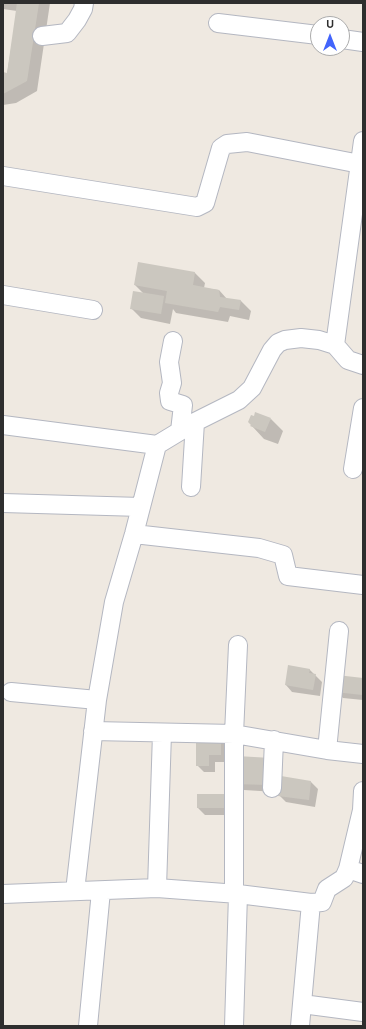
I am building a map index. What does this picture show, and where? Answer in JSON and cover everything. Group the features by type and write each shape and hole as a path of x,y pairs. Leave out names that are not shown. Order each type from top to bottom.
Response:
{"street":[{"path":"42,36 67,33 78,20 84,3"},
{"path":"218,23 310,34"},
{"path":"350,40 363,42"},
{"path":"335,345 363,141"},
{"path":"3,176 197,207 205,202 221,148 227,144 247,142 360,164"},
{"path":"3,295 93,310"},
{"path":"3,425 157,445 187,427 239,400 252,388 272,350 278,343 285,340 301,338 319,340 335,345 348,360 363,366"},
{"path":"173,341 169,362 172,382 169,393 170,401 183,405 187,427 191,487"},
{"path":"353,469 363,408"},
{"path":"75,890 97,700 114,602 134,534 157,445"},
{"path":"3,503 141,508"},
{"path":"134,534 259,548 283,555 288,576 363,585"},
{"path":"326,750 339,631"},
{"path":"234,1026 238,894 234,890 234,734 238,646"},
{"path":"11,692 97,700"},
{"path":"93,731 234,734 326,750 363,754"},
{"path":"157,888 162,733"},
{"path":"272,788 274,740"},
{"path":"3,894 157,888 238,894 311,903 322,902 327,889 355,872 363,791"},
{"path":"88,1026 101,891"},
{"path":"300,1026 311,903"},
{"path":"302,1004 363,1012"}],"building":[{"path":"17,3 39,3 27,81 3,94 3,72 7,73"},
{"path":"138,262 195,272 193,285 219,290 220,297 241,300 239,310 220,307 218,312 165,303 167,291 134,285"},
{"path":"133,291 164,296 161,314 130,309"},
{"path":"255,412 271,418 265,432 250,426 251,425 248,422 251,415 254,416"},
{"path":"288,665 310,669 309,673 316,674 313,690 285,685"},
{"path":"337,675 363,678 363,695 335,692"},
{"path":"196,738 221,738 221,755 209,755 209,766 196,766"},
{"path":"237,756 271,758 269,785 236,784"},
{"path":"281,776 311,781 309,800 278,796"},
{"path":"197,794 230,794 230,808 197,808"}]}
